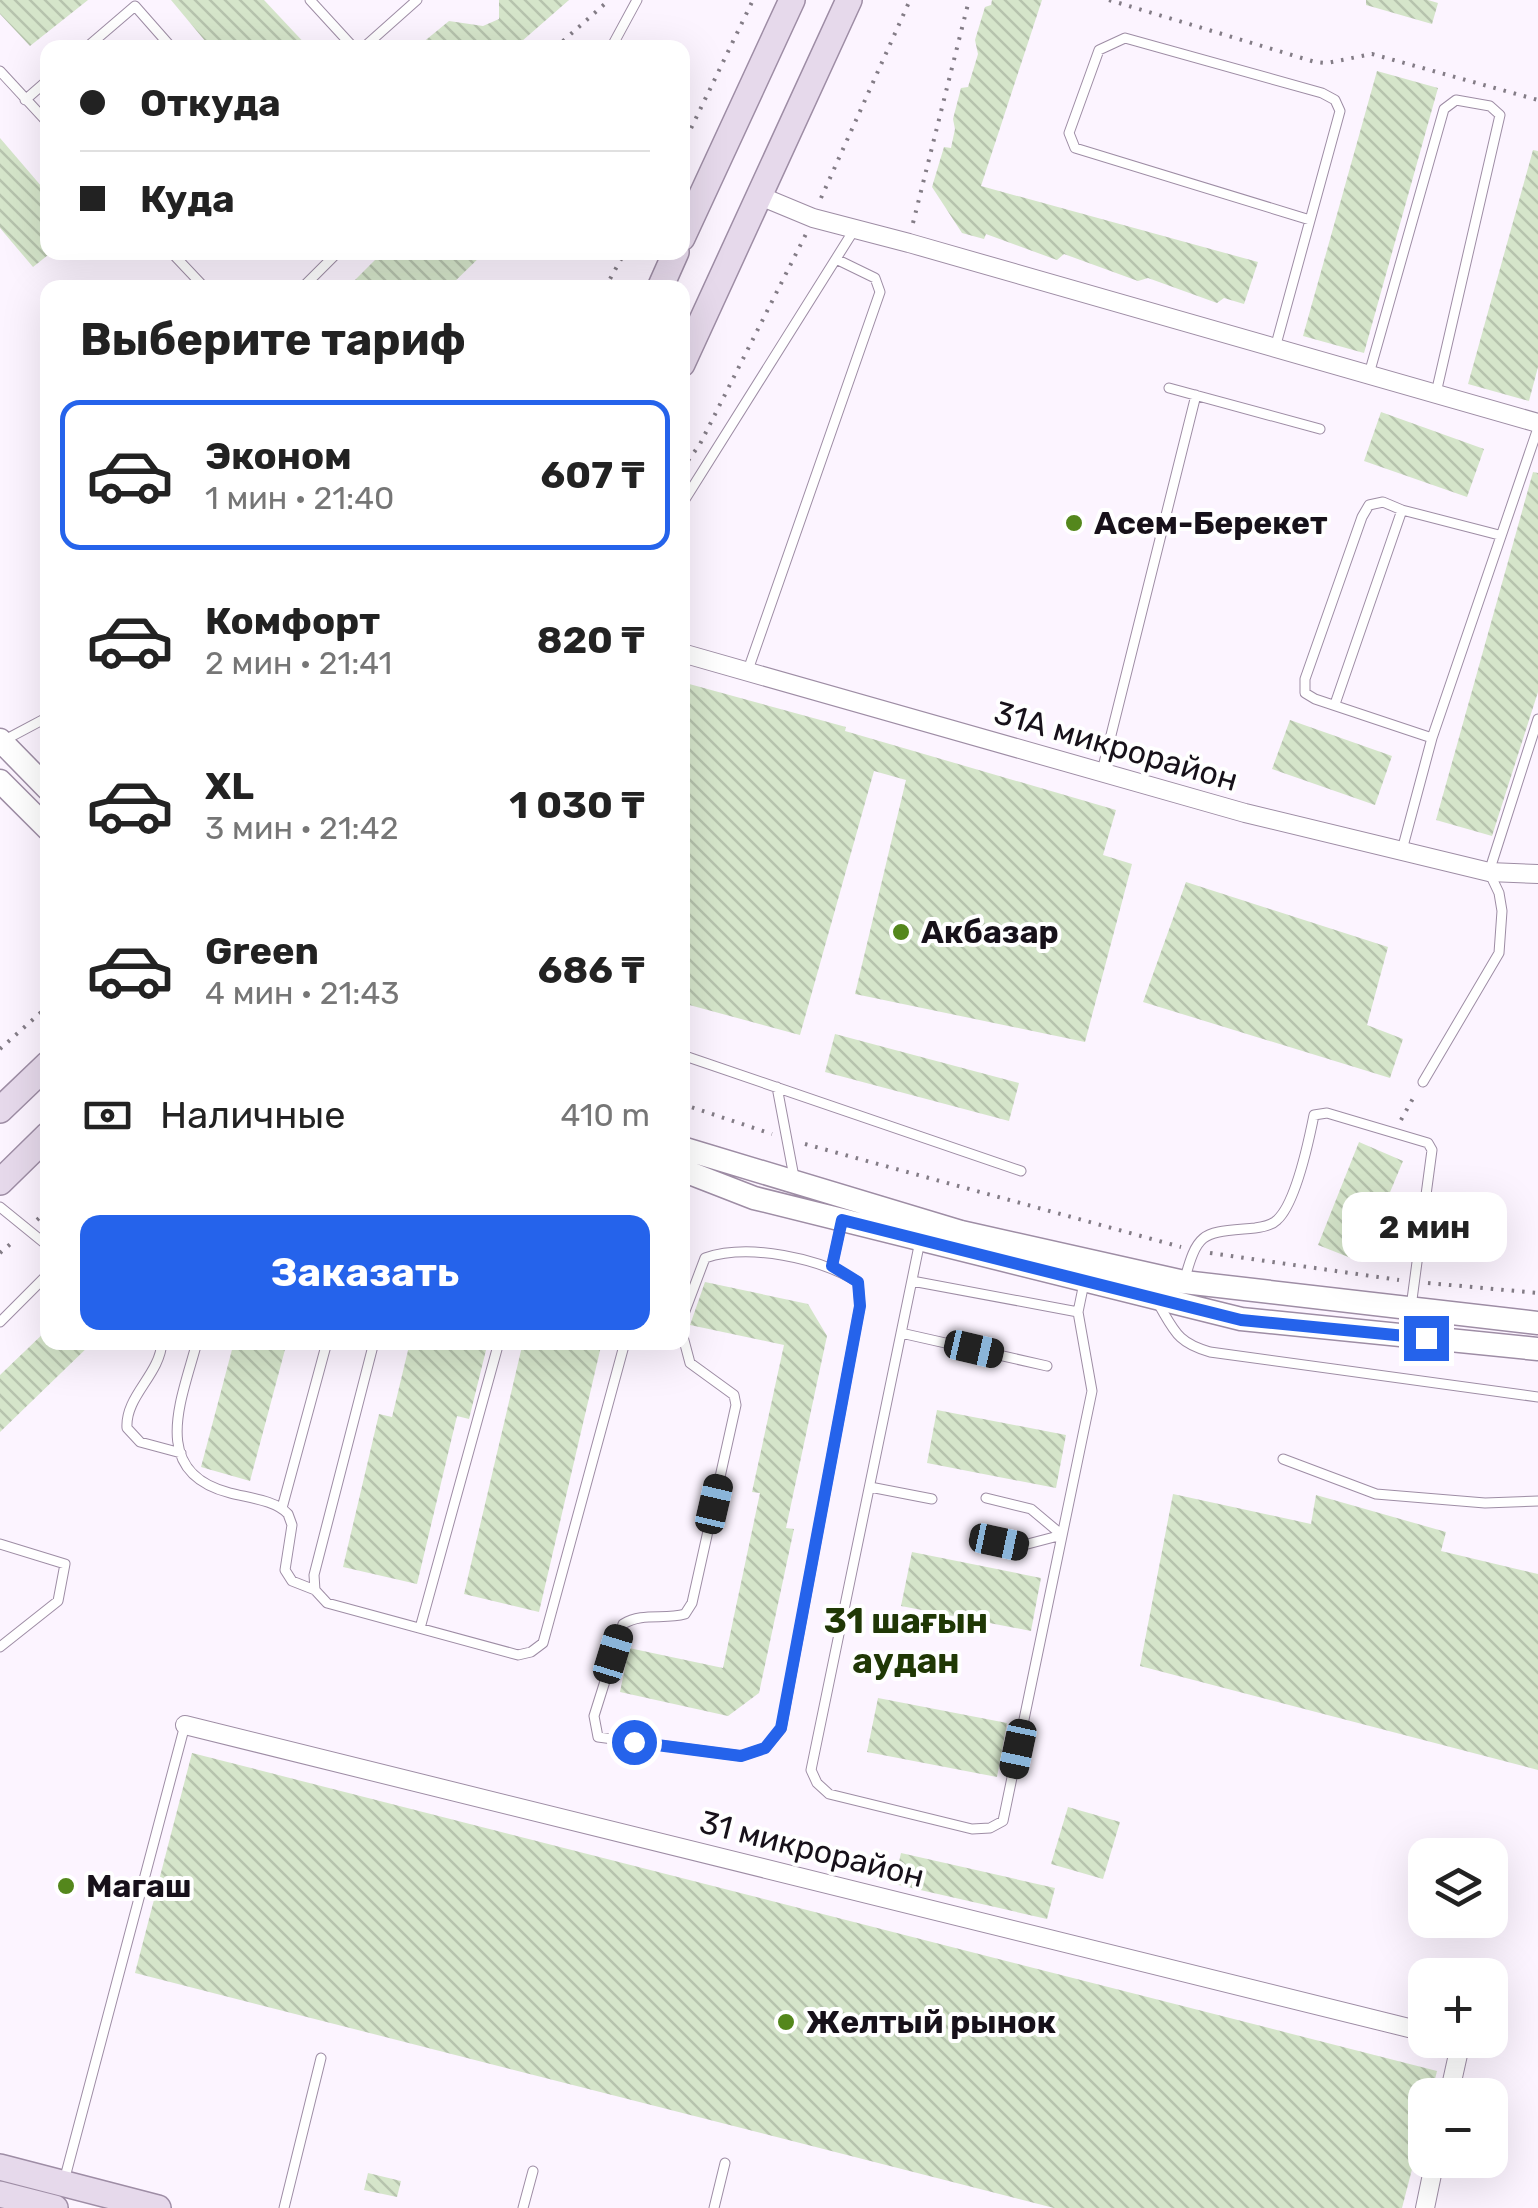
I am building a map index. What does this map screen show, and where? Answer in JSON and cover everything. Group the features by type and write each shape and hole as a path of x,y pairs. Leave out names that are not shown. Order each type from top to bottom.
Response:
{"main road":[{"path":"690,221 792,0"},
{"path":"690,347 849,0"},
{"path":"0,1110 40,1072"},
{"path":"0,1182 40,1144"},
{"path":"0,2168 59,2196"},
{"path":"0,2194 59,2196 158,2208"}],"street":[{"path":"760,196 813,218 1436,393 1538,426"},
{"name":"31А микрорайон","path":"690,655 1101,774 1401,852 1489,872 1538,874"},
{"path":"1,741 40,781"},
{"path":"0,781 40,822"},
{"path":"690,1150 961,1232 1184,1282 1538,1322"},
{"path":"690,1173 754,1198 1241,1320 1538,1349"},
{"name":"31 микрорайон","path":"185,1725 1408,2028"},
{"path":"1424,2208 1431,2178"}],"lane":[{"path":"310,0 347,40"},
{"path":"372,40 416,0"},
{"path":"614,40 637,0"},
{"path":"95,40 135,6 165,40"},
{"path":"1274,348 1310,220 1340,112 1335,100 1322,93 1125,38 1099,50 1068,133 1076,148 1310,220"},
{"path":"0,72 40,115"},
{"path":"25,100 40,87"},
{"path":"1369,374 1444,109 1456,100 1490,106 1500,116 1436,393"},
{"path":"690,491 854,230"},
{"path":"178,260 197,280"},
{"path":"310,280 330,260"},
{"path":"748,670 880,292 875,278 838,260"},
{"path":"1169,388 1320,428"},
{"path":"1101,774 1196,395"},
{"path":"1401,852 1432,738 1538,426"},
{"path":"1432,738 1305,693 1306,679 1369,505 1383,502 1499,535"},
{"path":"1335,704 1402,510"},
{"path":"1424,1082 1499,953 1502,911 1489,872 1538,719"},
{"path":"1,741 40,721"},
{"path":"690,1058 1022,1171"},
{"path":"777,1086 795,1182"},
{"path":"1184,1282 1192,1250 1200,1240 1214,1232 1264,1227 1276,1221 1288,1205 1314,1115 1328,1113 1428,1143 1432,1150 1411,1310"},
{"path":"0,1207 40,1240"},
{"path":"832,1266 842,1220"},
{"path":"921,1239 811,1770 829,1794 972,1829 990,1828 1003,1821 1092,1390 1078,1312 1085,1280"},
{"path":"687,1350 690,1363 734,1395 736,1405 696,1585 686,1614 632,1618 623,1624 594,1725 598,1737 741,1756 765,1748 781,1728 860,1306 858,1282 832,1266 743,1250 705,1258 690,1298"},
{"path":"912,1280 1078,1312"},
{"path":"0,1322 40,1282"},
{"path":"1155,1298 1177,1336 1188,1346 1210,1352 1538,1397"},
{"path":"902,1333 1047,1366"},
{"path":"160,1350 157,1364 127,1412 127,1428 140,1442 181,1454"},
{"path":"195,1350 175,1429 176,1444 200,1479 212,1488 282,1508 292,1525 284,1570 292,1581 315,1590 327,1602 518,1655 543,1643 623,1350"},
{"path":"282,1508 325,1350"},
{"path":"315,1590 314,1574 372,1350"},
{"path":"420,1628 498,1350"},
{"path":"1283,1459 1376,1494 1485,1503 1538,1501"},
{"path":"870,1487 932,1499"},
{"path":"986,1498 1031,1508 1062,1535"},
{"path":"978,1538 1020,1546 1062,1535"},
{"path":"0,1544 65,1564 58,1601 0,1648"},
{"path":"59,2196 185,1725"},
{"path":"284,2208 321,2058"},
{"path":"714,2208 725,2163"},
{"path":"523,2208 533,2171"}],"path":[{"path":"564,40 606,0"},
{"path":"690,130 753,0"},
{"path":"690,456 717,411 813,218 910,0"},
{"path":"908,243 969,0"},
{"path":"1109,0 1315,62 1326,64 1372,54 1538,100"},
{"path":"0,1049 40,1013"},
{"path":"1396,1134 1403,1113 1424,1082"},
{"path":"690,1107 786,1139 1192,1250 1416,1282 1538,1293"}],"building":[{"path":"0,0 88,0 30,46 0,14"},
{"path":"171,0 264,0 302,40 204,40"},
{"path":"499,0 569,0 523,40 426,40 449,21 483,26 499,19"},
{"path":"992,0 1042,0 981,186 1258,262 1244,304 1224,298 1217,303 1148,278 1138,281 1064,254 1057,260 986,234 984,239 962,233 932,187 944,147 951,148 961,88 968,87 978,54 975,40 985,7"},
{"path":"1366,0 1438,3 1432,24 1366,5"},
{"path":"1377,71 1438,88 1364,353 1303,336"},
{"path":"0,138 40,185 42,260 33,267 0,228"},
{"path":"1533,150 1538,151 1538,367 1529,401 1468,384"},
{"path":"375,260 477,260 456,280 355,280"},
{"path":"1381,412 1484,449 1467,497 1364,461"},
{"path":"1533,472 1538,473 1538,692 1492,836 1436,820"},
{"name":"Акбазар","path":"690,684 846,727 845,731 1116,810 1103,855 1132,864 1085,1042 855,994 906,780 874,771 800,1035 690,1005"},
{"path":"1290,720 1392,756 1375,805 1272,769"},
{"path":"1186,882 1388,947 1367,1025 1403,1039 1390,1078 1143,1002"},
{"path":"835,1034 1019,1083 1009,1121 825,1072"},
{"path":"1359,1142 1403,1161 1361,1262 1318,1245"},
{"path":"705,1282 808,1304 827,1336 786,1528 794,1529 759,1693 728,1716 620,1692 629,1648 723,1668 760,1493 752,1492 784,1345 690,1325"},
{"path":"40,1337 40,1350 85,1350 0,1432 0,1375"},
{"path":"232,1350 285,1350 250,1481 201,1467"},
{"path":"408,1350 486,1350 469,1419 457,1416 417,1584 343,1567 379,1414 392,1417"},
{"path":"521,1350 600,1350 539,1612 464,1594"},
{"path":"937,1410 1066,1435 1056,1488 927,1463"},
{"path":"1173,1494 1311,1524 1316,1495 1446,1532 1441,1551 1538,1574 1538,1770 1140,1666"},
{"path":"912,1552 1041,1578 1031,1631 901,1606"},
{"path":"878,1698 1007,1723 997,1777 867,1752"},
{"name":"Желтый рынок","path":"192,1753 1437,2071 1435,2078 1408,2078 1410,2178 1402,2208 1054,2208 135,1973"},
{"path":"1068,1807 1120,1822 1103,1879 1051,1864"},
{"path":"901,1853 1055,1888 1047,1919 894,1884"},
{"path":"368,2173 401,2181 397,2197 364,2190"}],"place":[{"name":"Асем-Берекет","path":"1074,523"},
{"name":"Акбазар","path":"901,932"},
{"name":"Магаш","path":"66,1886"},
{"name":"Желтый рынок","path":"786,2022"}],"district":[{"name":"31 шағын аудан","path":"906,1641"}],"route":[{"path":"634,1742 741,1756 765,1748 781,1728 860,1306 858,1282 832,1266 842,1220 1241,1320 1426,1338"}]}
